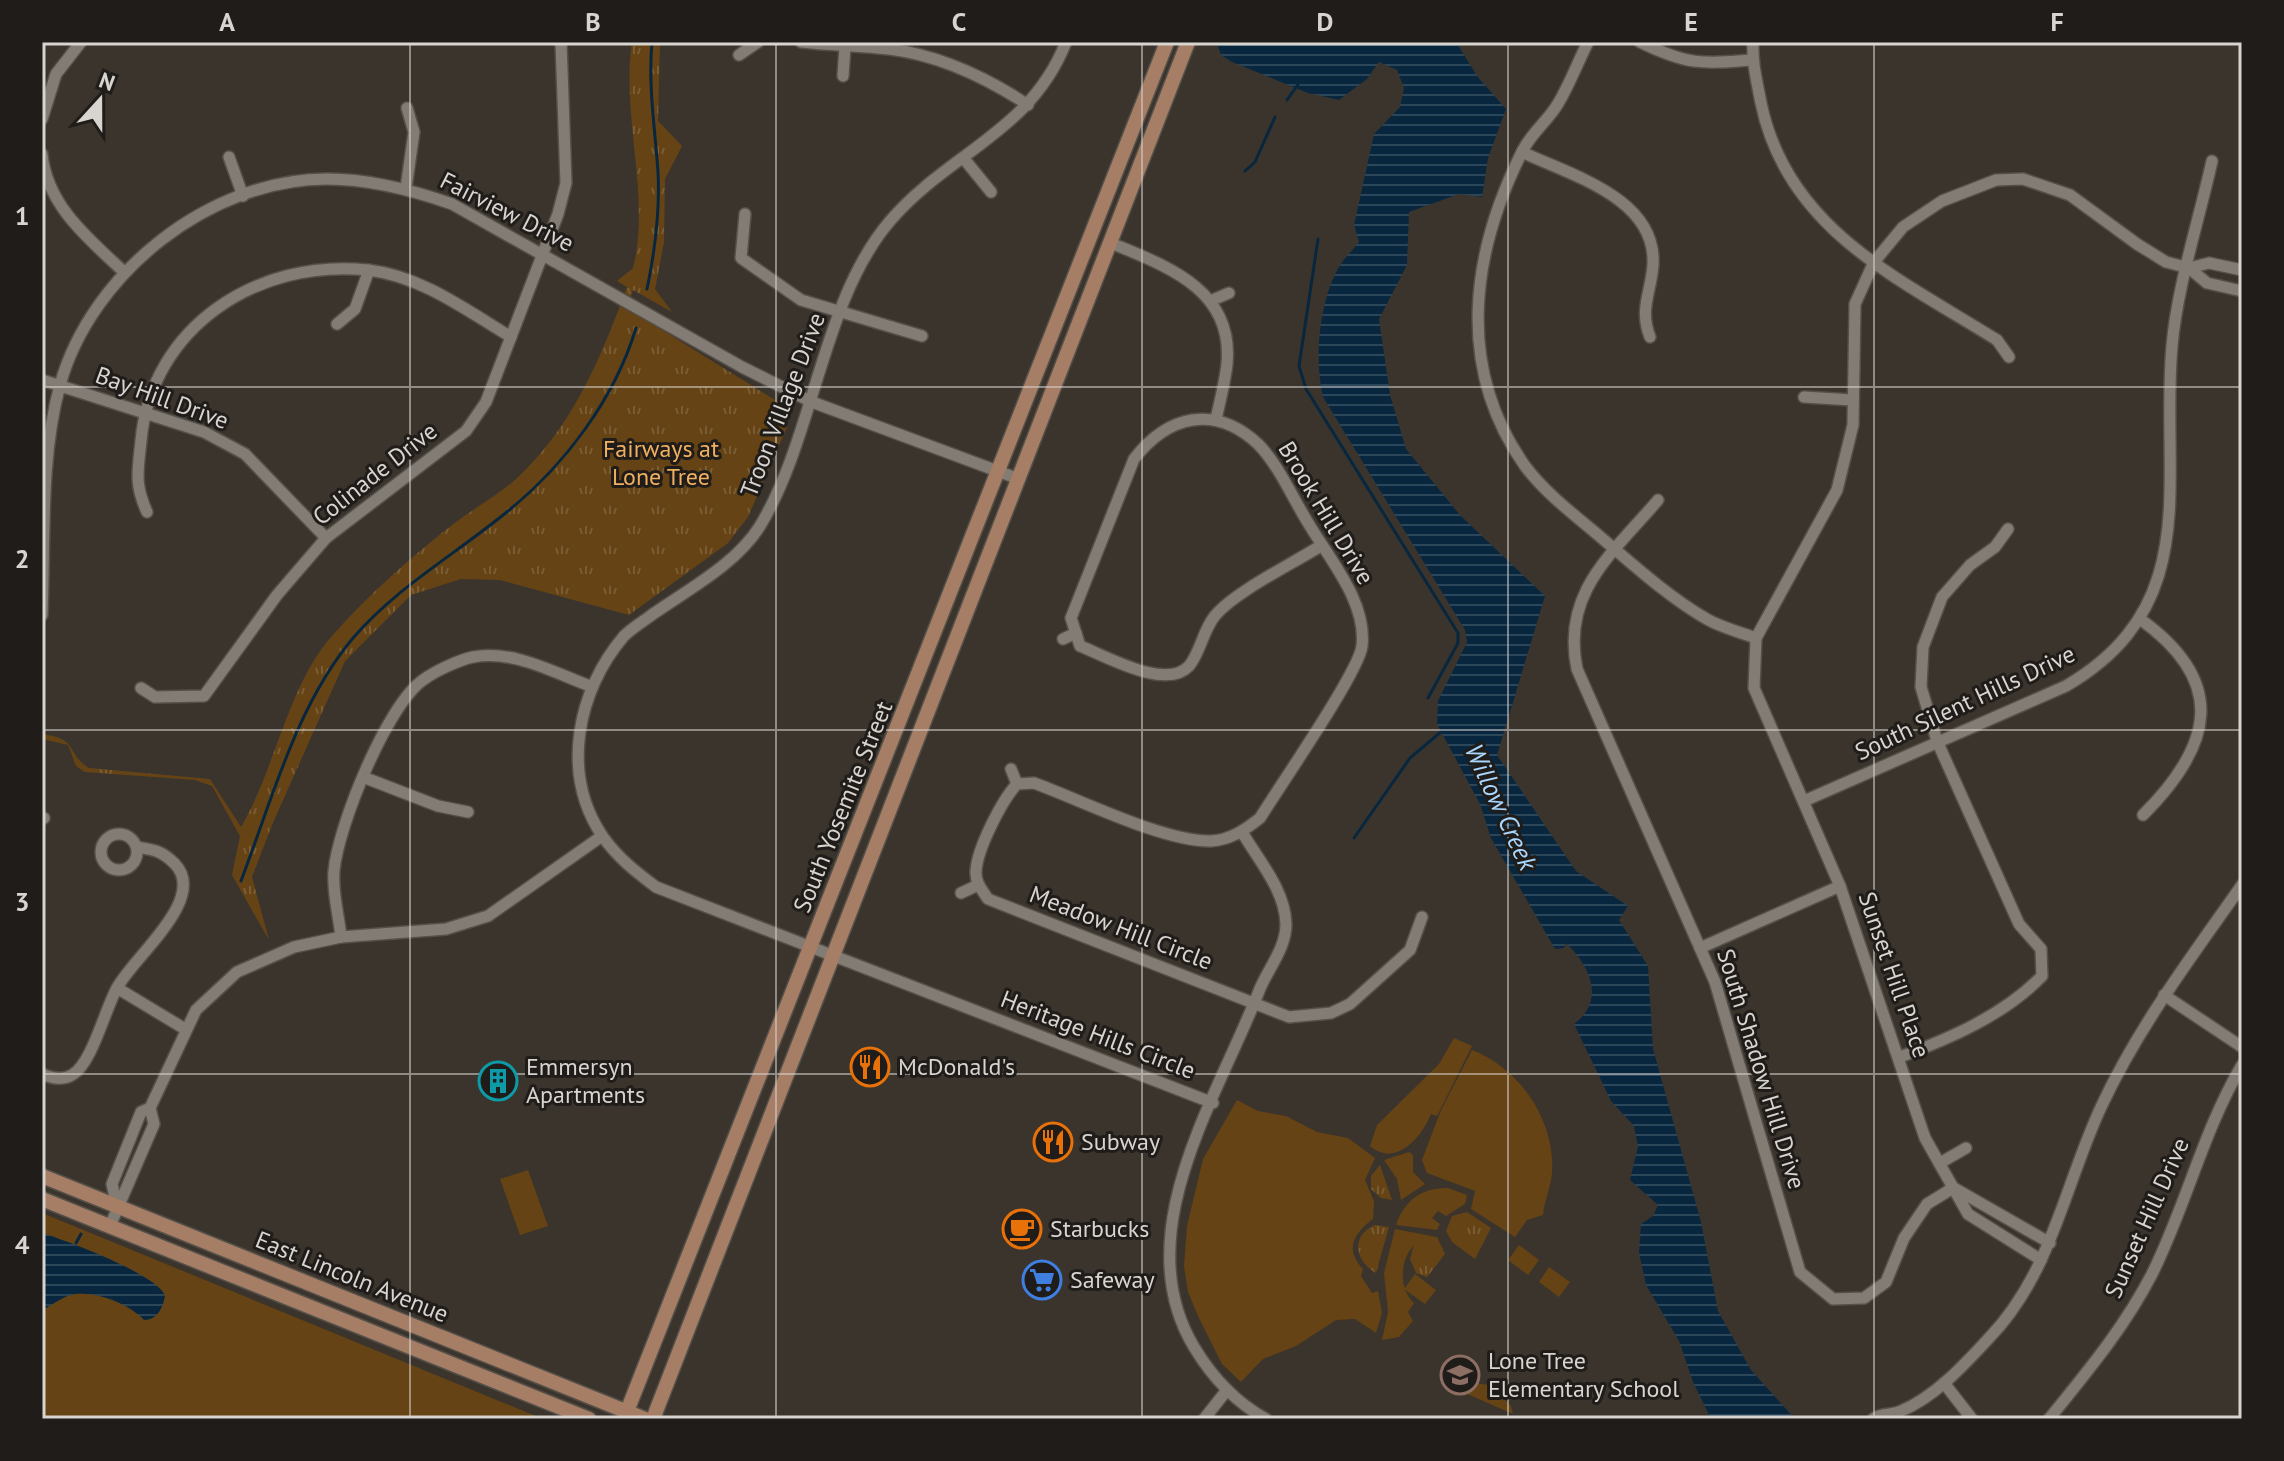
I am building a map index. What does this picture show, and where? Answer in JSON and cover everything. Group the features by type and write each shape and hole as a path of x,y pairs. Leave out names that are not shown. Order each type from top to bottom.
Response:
{"main road":[{"name":"South Yosemite Street","path":"626,1416 1167,42"},
{"name":"South Yosemite Street","path":"653,1419 1188,42"},
{"path":"1099,217 1111,243"},
{"name":"East Lincoln Avenue","path":"42,1176 626,1416 645,1419"},
{"name":"East Lincoln Avenue","path":"42,1199 589,1419"},
{"path":"415,1349 435,1367 565,1419"}],"street":[{"path":"42,119 56,74 81,42"},
{"name":"Colinade Drive","path":"141,688 155,697 204,696 277,595 326,538 466,431 486,402 558,214 566,183 561,42"},
{"path":"739,55 758,42"},
{"path":"801,42 891,50 933,60 990,80 1028,105"},
{"name":"Troon Village Drive","path":"810,948 656,887 627,865 602,836 587,802 577,762 580,721 590,686 625,634 730,559 758,528 779,488 812,402 841,312 868,253 891,220 925,188 965,160 1028,105 1055,71 1066,42"},
{"path":"1588,42 1558,104 1522,152 1490,239 1479,284 1476,325 1481,368 1492,404 1526,468 1559,502 1616,550 1708,620 1756,638 1837,490 1853,425 1855,304 1874,262 1903,227 1942,201 1996,180 2023,179 2044,183 2070,195 2166,262 2189,268 2207,283 2242,291"},
{"path":"1640,42 1674,59 1698,65 1752,60"},
{"path":"1753,42 1752,60 1765,120 1790,178 1832,231 1874,262 1997,340 2009,357"},
{"path":"843,76 845,47"},
{"path":"406,188 414,132 407,108"},
{"path":"1522,152 1617,198 1633,211 1652,252 1643,319 1650,337"},
{"path":"42,154 44,181 73,223 124,272"},
{"path":"229,157 243,196"},
{"path":"965,160 991,192"},
{"name":"South Silent Hills Drive","path":"1804,801 2081,677 2109,655 2140,619 2169,545 2172,348 2212,161"},
{"name":"Fairview Drive","path":"42,615 50,445 60,385 76,342 124,272 167,234 243,196 327,179 406,188 452,204 542,251 742,367 812,402 1019,479"},
{"path":"745,214 741,258 801,300 895,331 922,336"},
{"path":"1111,243 1186,277 1210,301 1222,327 1228,361 1216,419 1188,421 1163,429 1134,459 1071,618 1080,646 1157,676 1178,678 1190,665 1214,616 1229,603 1322,545"},
{"path":"2189,268 2209,263 2242,270"},
{"path":"147,512 136,488 143,411 176,349 216,305 260,282 293,272 369,270 424,285 511,337"},
{"path":"337,324 355,309 369,270"},
{"path":"1210,301 1229,293"},
{"name":"Bay Hill Drive","path":"42,380 204,432 245,454 326,538"},
{"path":"1804,397 1852,400"},
{"name":"Brook Hill Drive","path":"1216,419 1260,446 1361,613 1362,648 1260,818 1242,832"},
{"name":"South Shadow Hill Drive","path":"1658,500 1587,585 1573,622 1574,654 1577,669 1715,982 1800,1272 1815,1288 1833,1299 1864,1298 1886,1282 1904,1238 1927,1204 1953,1188"},
{"path":"1900,1057 1960,1032 2023,996 2042,976 2041,949 2019,924 1937,741 1921,687 1927,632 1942,597 1954,581 1995,547 2008,529"},
{"path":"2140,619 2183,655 2200,697 2201,721 2187,764 2174,784 2143,815"},
{"path":"1063,639 1076,633"},
{"name":"Sunset Hill Place","path":"1756,638 1754,688 1840,886 1925,1138 1968,1214 2041,1260"},
{"path":"341,937 334,874 339,843 363,777 404,699 424,679 474,657 509,657 590,686"},
{"path":"1011,769 1017,784"},
{"path":"363,777 438,806 468,812"},
{"path":"961,893 978,885 976,869 1004,798 1017,784 1034,783 1185,840 1214,841 1242,832 1281,896 1286,926 1280,951 1213,1103"},
{"path":"110,1226 117,1206 112,1184 141,1112 150,1108 185,1029 209,994 237,972 294,947 341,937 446,929 488,916 602,836"},
{"path":"42,1074 54,1079 71,1076 84,1064 117,988 140,953 172,920 185,890 179,869 162,851 137,847"},
{"name":"Meadow Hill Circle","path":"978,885 988,899 1289,1017 1308,1018 1340,1009 1410,950 1422,917"},
{"path":"1873,1419 1879,1414 1899,1416 1944,1383 1992,1336 2050,1243 2102,1105 2164,995 2242,885"},
{"path":"1700,948 1840,886"},
{"name":"Heritage Hills Circle","path":"810,948 1213,1103 1175,1198 1168,1255 1175,1306 1203,1363 1227,1390 1266,1419"},
{"path":"117,988 185,1029"},
{"path":"2164,995 2242,1047"},
{"name":"Sunset Hill Drive","path":"2049,1419 2115,1337 2152,1273 2224,1095 2242,1065"},
{"path":"1940,1163 1966,1148"},
{"path":"1953,1188 2050,1243"},
{"path":"1944,1383 1972,1419"},
{"path":"1204,1419 1227,1390"}],"green space":[{"name":"Fairways at Lone Tree","path":"632,42 660,42 658,121 682,146 665,179 664,242 655,289 672,312 633,290 627,308 786,407 787,427 748,517 728,543 629,615 500,580 461,579 411,595 345,661 272,825 252,877 269,940 232,875 240,836 212,786 195,780 85,772 76,766 68,745 42,739 42,734 62,739 67,743 77,757 89,768 210,779 241,827 304,678 332,636 405,564 516,479 554,437 583,390 607,340 627,287 617,281 633,268 638,241 638,185 630,99"},
{"path":"1454,1038 1472,1046 1437,1116 1431,1114 1415,1140 1398,1152 1389,1154 1370,1146 1377,1125 1439,1064"},
{"path":"1472,1050 1489,1058 1519,1083 1532,1099 1548,1135 1552,1173 1543,1215 1527,1220 1515,1237 1471,1209 1475,1191 1427,1173 1422,1160 1441,1110"},
{"path":"1237,1100 1258,1111 1286,1116 1317,1132 1348,1138 1375,1158 1365,1180 1374,1201 1373,1219 1356,1236 1353,1248 1357,1262 1363,1269 1361,1276 1372,1293 1378,1291 1382,1313 1376,1333 1355,1319 1336,1320 1296,1346 1263,1359 1241,1382 1222,1364 1198,1316 1188,1292 1184,1266 1187,1226 1203,1159"},
{"path":"1409,1152 1413,1155 1413,1172 1425,1184 1401,1200 1397,1179 1384,1160"},
{"path":"1380,1165 1392,1200 1381,1198 1371,1189 1371,1176"},
{"path":"528,1170 548,1226 520,1235 500,1179"},
{"path":"1448,1188 1467,1195 1465,1204 1446,1216 1438,1211 1432,1218 1440,1224 1437,1230 1396,1225 1399,1216 1415,1197 1430,1190"},
{"path":"1467,1212 1491,1228 1475,1259 1452,1242 1446,1231 1452,1216"},
{"path":"42,1213 543,1419 42,1419"},
{"path":"1375,1225 1389,1227 1376,1273 1363,1262 1358,1249 1362,1235"},
{"path":"1395,1229 1437,1237 1416,1243 1405,1261 1404,1284 1407,1295 1414,1303 1408,1312 1413,1321 1399,1337 1382,1340 1388,1312 1384,1273"},
{"path":"1425,1237 1437,1237 1445,1254 1427,1277 1416,1273 1410,1259 1414,1244"},
{"path":"1519,1245 1539,1260 1528,1275 1508,1260"},
{"path":"1549,1267 1570,1282 1559,1297 1539,1282"},
{"path":"1415,1274 1436,1290 1425,1304 1404,1289"},
{"path":"1466,1382 1489,1385 1511,1406 1513,1414 1465,1393"}],"water":[{"name":"Willow Creek","path":"1456,42 1477,76 1506,109 1488,158 1482,197 1459,194 1409,212 1407,265 1379,319 1390,395 1406,449 1460,515 1545,596 1497,755 1576,871 1628,906 1619,920 1648,966 1653,1049 1701,1222 1718,1311 1751,1370 1795,1419 1711,1419 1693,1382 1679,1341 1646,1285 1639,1253 1641,1224 1653,1216 1658,1205 1630,1180 1638,1147 1634,1126 1611,1101 1574,1024 1590,1004 1592,994 1588,972 1566,943 1564,948 1555,949 1491,838 1480,804 1437,724 1438,701 1467,642 1465,630 1323,397 1319,348 1323,313 1339,267 1359,242 1354,225 1374,134 1400,107 1404,88 1397,70 1379,62 1367,79 1339,100 1308,93 1232,62 1221,55 1217,43"},
{"path":"42,1233 110,1259 146,1278 165,1296 159,1312 144,1320 130,1308 90,1294 67,1296 42,1310"}],"waterway":[{"path":"647,289 655,246 658,201 651,91 652,42"},
{"path":"1287,100 1299,83"},
{"path":"1245,171 1255,162 1275,117"},
{"path":"1318,239 1299,366 1306,389 1458,633 1458,643 1428,698"},
{"path":"241,881 287,755 333,665 353,638 389,602 508,511 549,473 601,405 627,354 636,328"},
{"path":"1354,838 1410,758 1442,731"},
{"path":"76,1243 81,1234"}],"place":[{"name":"McDonald's","path":"870,1067"},
{"name":"Emmersyn Apartments","path":"498,1081"},
{"name":"Subway","path":"1053,1142"},
{"name":"Starbucks","path":"1022,1229"},
{"name":"Safeway","path":"1042,1280"},
{"name":"Lone Tree Elementary School","path":"1460,1375"}]}
